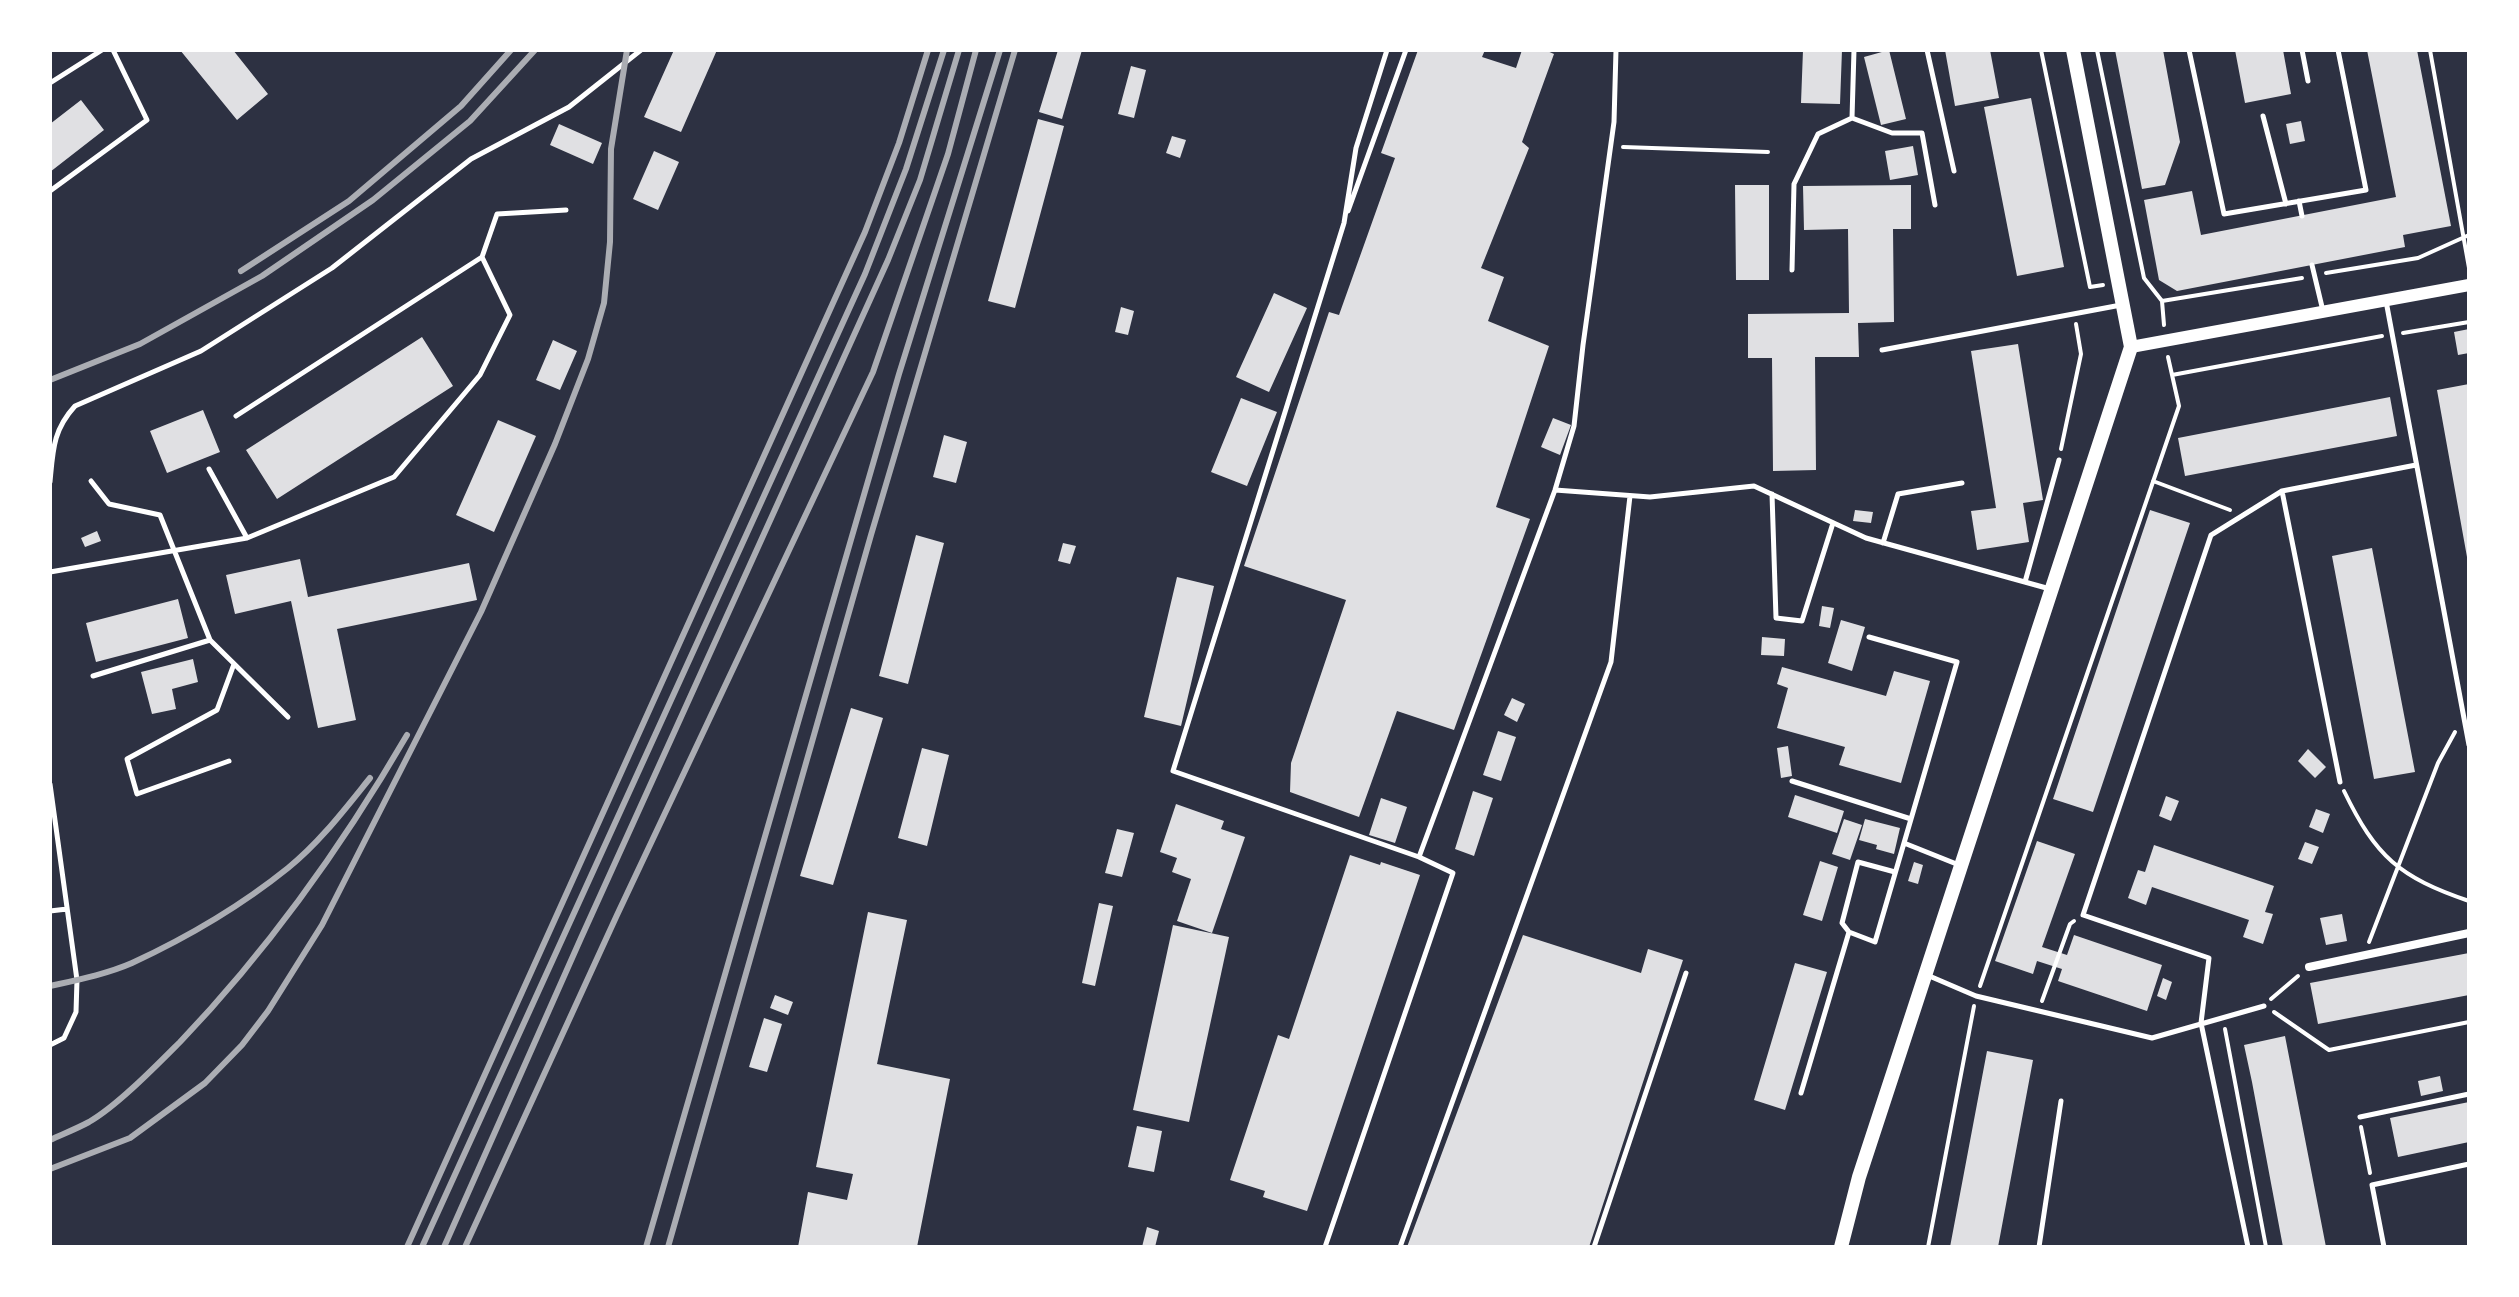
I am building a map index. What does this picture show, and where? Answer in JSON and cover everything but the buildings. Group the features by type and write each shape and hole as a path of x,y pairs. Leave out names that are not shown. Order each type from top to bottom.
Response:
{"main road":[{"path":"1841,1247 1859,1177 2131,347 2073,50"}],"street":[{"path":"2131,347 2469,285"},
{"path":"2309,967 2469,933"}],"lane":[{"path":"50,83 102,50"},
{"path":"50,191 147,120 113,50"},
{"path":"50,482 54,442 62,420 75,406 201,351 332,268 471,159 569,107 641,50"},
{"path":"1344,223 1356,148 1387,50"},
{"path":"1325,1247 1453,873 1419,857 1173,771 1344,223 1406,50"},
{"path":"1419,857 1555,490 1574,426 1614,122 1616,50"},
{"path":"1852,118 1854,50"},
{"path":"1927,50 1954,171"},
{"path":"2189,50 2224,214 2366,190 2338,50"},
{"path":"2302,50 2308,81"},
{"path":"2263,116 2286,204"},
{"path":"1792,270 1794,184 1818,134 1852,118 1892,133 1922,133 1935,205"},
{"path":"2299,201 2302,216"},
{"path":"236,416 482,257 497,214 566,210"},
{"path":"50,572 247,538 394,477 480,375 510,315 482,257"},
{"path":"2312,265 2323,312"},
{"path":"2386,300 2469,745"},
{"path":"1882,350 2123,305"},
{"path":"2025,582 2059,460"},
{"path":"2248,1247 2201,1023 2209,958 2083,915 2211,535 2282,491 2416,465"},
{"path":"209,469 247,538"},
{"path":"91,481 109,504 160,515 210,640 288,717"},
{"path":"1883,543 1898,494 1962,483"},
{"path":"1555,490 1650,497 1754,486 1883,543 2051,589"},
{"path":"2282,491 2340,782"},
{"path":"1772,494 1776,618 1802,621 1833,523"},
{"path":"1400,1247 1611,662 1630,496"},
{"path":"1869,637 1957,662 1875,942 1849,932 1842,923 1858,862 1895,872"},
{"path":"93,676 210,640"},
{"path":"229,761 137,794 127,759 217,710 234,664"},
{"path":"1792,781 1911,819"},
{"path":"50,784 77,980 76,1012 64,1038 50,1045"},
{"path":"1904,843 1961,866"},
{"path":"50,911 67,909"},
{"path":"1801,1093 1849,932"},
{"path":"1594,1247 1686,973"},
{"path":"1926,975 1976,996 2152,1038 2264,1006"},
{"path":"2360,1117 2469,1094"},
{"path":"2039,1247 2061,1101"},
{"path":"2384,1247 2372,1185 2469,1164"}],"path":[{"path":"2041,50 2090,287 2144,278"},
{"path":"1928,1247 1976,996 2179,406 2165,341 2162,301 2144,278 2097,50"},
{"path":"2430,50 2469,269"},
{"path":"1611,147 1768,152"},
{"path":"2059,460 2081,354 2074,314"},
{"path":"2172,375 2469,322"},
{"path":"2153,481 2244,515"},
{"path":"2363,956 2438,763 2464,716"},
{"path":"2340,782 2361,826 2377,849 2411,877 2469,901"},
{"path":"2038,1011 2070,924 2083,915"},
{"path":"2309,967 2264,1006 2329,1050 2469,1022"},
{"path":"2223,1017 2266,1247"},
{"path":"2360,1117 2372,1185"}],"railway":[{"path":"241,271 349,201 461,106 511,50"},
{"path":"50,380 140,344 262,276 373,200 470,121 535,50"},
{"path":"50,1169 130,1138 205,1083 242,1045 268,1011 322,925 481,612 555,444 588,359 604,303 610,242 611,149 627,50"},
{"path":"407,1247 865,232 899,143 928,50"},
{"path":"422,1247 865,274 906,169 944,50"},
{"path":"444,1247 888,260 920,180 959,50"},
{"path":"465,1247 617,915 873,372 948,154 976,50"},
{"path":"646,1247 899,374 1000,50"},
{"path":"668,1247 871,535 1015,50"},
{"path":"50,1140 89,1122 112,1106 180,1042 244,971 330,856 407,735"},
{"path":"50,986 102,974 132,963 233,908 300,858 370,778"}]}
